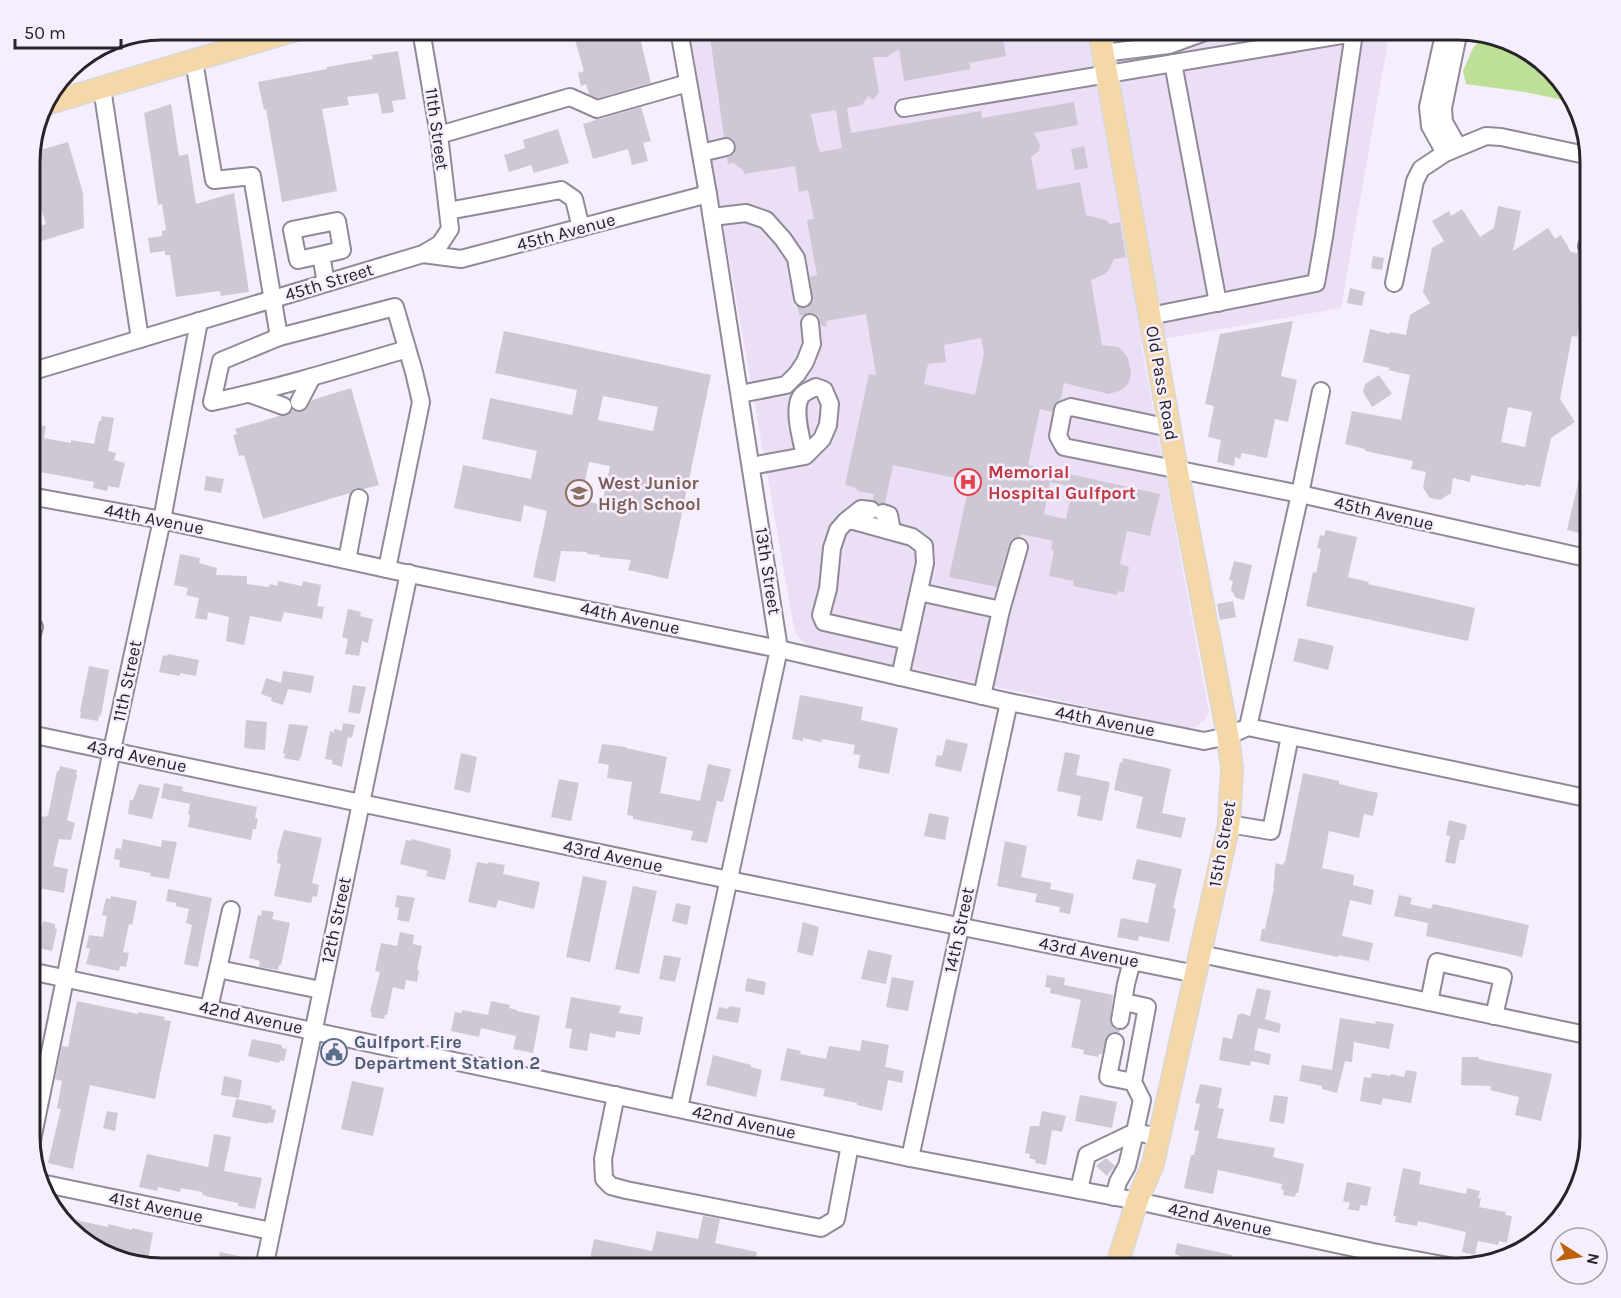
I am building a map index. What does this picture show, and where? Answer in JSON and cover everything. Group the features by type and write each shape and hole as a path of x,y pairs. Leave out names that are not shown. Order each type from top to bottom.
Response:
{"main road":[{"name":"Old Pass Road","path":"1101,40 1177,469 1228,736"},
{"path":"57,101 260,41"},
{"name":"15th Street","path":"1119,1258 1137,1201 1153,1164 1229,824 1232,768 1228,736"}],"street":[{"path":"1103,53 1169,45 1182,40"},
{"path":"904,108 1311,40"},
{"path":"1150,316 1316,283 1353,40"},
{"path":"1442,40 1428,108 1430,126 1451,150"},
{"path":"1451,150 1443,108 1457,40"},
{"name":"11th Street","path":"424,41 439,135 450,229"},
{"name":"13th Street","path":"679,1108 779,649 712,217 681,41"},
{"path":"194,61 214,180 252,176 279,337"},
{"path":"1173,63 1218,303"},
{"path":"439,135 570,97 597,110 688,83"},
{"path":"102,88 140,339"},
{"path":"1394,283 1415,181 1421,169 1451,150 1486,136 1501,137 1580,154"},
{"path":"701,153 726,147"},
{"path":"448,212 561,190 574,199 581,228"},
{"name":"45th Avenue","path":"423,254 461,259 708,194"},
{"path":"712,217 746,213 766,220 796,258 804,298"},
{"name":"45th Street","path":"199,321 423,254 440,244 450,229"},
{"path":"321,255 326,283"},
{"path":"387,569 421,402 407,349 395,307 279,337 221,361 212,402 250,394 407,349"},
{"path":"41,369 199,321"},
{"name":"11th Street","path":"41,1096 162,520 199,321"},
{"path":"740,394 786,385 797,374 812,344 810,322"},
{"path":"250,394 291,404 312,377"},
{"path":"1248,727 1321,391"},
{"name":"45th Avenue","path":"1170,428 1071,407 1063,410 1058,436 1064,447 1300,494 1580,557"},
{"path":"752,466 805,456"},
{"name":"44th Avenue","path":"41,498 162,520 387,569 779,649 1009,702 1204,741 1228,736"},
{"path":"347,560 359,498"},
{"path":"892,531 889,515 861,509 837,530 832,548 828,589 821,615 824,622 908,641"},
{"path":"846,521 855,521 912,537 924,546 925,563 900,677"},
{"path":"982,696 1001,610 1020,547"},
{"name":"12th Street","path":"266,1258 409,573"},
{"path":"919,592 1001,610"},
{"name":"14th Street","path":"910,1158 1009,702"},
{"path":"1228,736 1248,727 1580,797"},
{"name":"43rd Avenue","path":"41,736 729,880 1132,961 1199,964 1429,1002 1580,1034"},
{"path":"1229,824 1271,831 1290,736"},
{"path":"209,1008 231,910"},
{"path":"1120,1020 1132,961"},
{"path":"1429,1002 1437,962 1503,977 1494,1016"},
{"path":"218,969 321,990"},
{"name":"42nd Avenue","path":"41,973 910,1158 1137,1201 1363,1258"},
{"path":"1114,1197 1118,1182 1127,1166 1142,1100 1133,1082 1147,1007 1124,1002"},
{"path":"1115,1042 1108,1077 1133,1082"},
{"path":"616,1095 603,1159 604,1179 611,1186 626,1190 821,1228 836,1219 850,1145"},
{"path":"1079,1190 1087,1155 1135,1132 1159,1137"},
{"name":"41st Avenue","path":"51,1185 271,1231"}],"shaded area":[{"name":"Memorial Hospital Gulfport","path":"1092,40 1097,64 1211,40 1388,40 1341,308 1141,343 1209,712 1205,720 1195,727 1186,728 807,646 796,634 691,41"}],"green space":[{"path":"1478,42 1483,43 1520,57 1539,71 1563,100 1466,84 1463,71"}],"building":[{"path":"1003,40 1006,56 969,63 971,69 904,81 899,49 887,57 873,57 879,92 873,100 868,96 862,105 847,108 851,133 981,111 982,118 1074,102 1078,125 1034,133 1040,145 1039,151 1031,157 1037,190 1080,182 1086,215 1106,220 1110,224 1120,222 1126,257 1114,259 1105,274 1091,280 1102,345 1118,347 1122,350 1128,358 1131,373 1129,382 1124,388 1109,394 1064,383 1061,399 1055,404 1052,412 1040,409 1028,465 1160,494 1150,536 1127,531 1120,564 1129,567 1124,592 1118,591 1117,595 1073,586 1074,581 1049,576 1054,551 1051,548 1053,541 1021,534 1020,537 1012,539 1009,544 997,587 949,577 970,481 893,465 885,503 879,504 873,500 874,494 858,491 854,487 845,485 869,374 876,375 866,314 826,321 827,327 821,325 819,317 815,314 808,313 803,316 801,308 809,306 813,301 810,277 817,275 807,220 814,219 808,190 799,192 795,166 744,174 743,170 733,163 728,164 727,158 734,154 736,145 733,139 724,137 710,41","holes":["836,110 842,148 820,152 811,114","981,338 984,353 975,395 924,384 928,364 946,362 944,345","1050,482 1073,487 1066,519 1044,514"]},
{"path":"575,41 641,41 651,83 598,98 589,94 586,84 581,86 578,73 584,71"},
{"path":"398,51 406,99 392,101 394,112 382,114 378,93 347,97 349,105 322,109 337,191 282,202 266,109 264,110 258,82 373,59 372,55"},
{"path":"171,104 179,156 188,154 196,204 234,193 249,292 221,296 220,291 176,297 170,255 165,255 165,251 150,253 148,238 162,236 162,231 166,230 162,204 158,205 144,113"},
{"path":"641,107 651,141 643,143 648,161 632,165 628,149 593,159 583,124"},
{"path":"558,129 569,163 534,173 531,165 509,172 504,155 525,148 523,140"},
{"path":"68,142 83,193 84,228 41,241 41,226 46,224 41,208 42,150"},
{"path":"1084,146 1088,168 1075,170 1071,149"},
{"path":"1498,206 1521,211 1513,251 1548,228 1555,239 1561,235 1571,252 1578,253 1580,258 1578,313 1580,314 1580,323 1577,337 1572,336 1560,399 1575,422 1551,438 1540,487 1471,475 1470,482 1453,478 1451,493 1440,500 1430,498 1423,488 1426,472 1411,469 1413,461 1365,451 1365,449 1345,444 1352,411 1401,420 1410,375 1363,362 1370,329 1406,335 1410,315 1430,303 1423,292 1432,248 1444,241 1432,221 1449,211 1451,216 1462,209 1480,237 1494,228","holes":["1508,407 1532,412 1525,447 1501,442"]},
{"path":"1373,256 1384,258 1382,270 1371,268"},
{"path":"1350,288 1365,292 1362,306 1347,303"},
{"path":"1293,321 1281,376 1297,380 1288,422 1275,419 1267,458 1242,453 1240,459 1235,457 1234,466 1217,462 1221,440 1208,437 1214,406 1205,404 1220,334"},
{"path":"504,331 711,375 668,579 628,570 631,560 599,557 600,555 587,554 587,552 561,551 555,582 533,577 547,511 524,505 521,522 454,508 463,465 531,479 537,451 482,439 490,398 572,415 577,390 495,373","holes":["603,396 658,407 653,431 598,420","589,462 610,466 602,505 581,500"]},
{"path":"1379,375 1392,394 1372,407 1363,392 1365,384"},
{"path":"351,388 379,485 364,489 356,488 350,493 263,519 244,455 239,456 233,435 237,434 235,429 285,416 293,410 304,411 312,400"},
{"path":"102,416 114,418 108,451 116,453 114,460 125,463 119,488 108,486 107,491 93,488 94,482 41,472 41,425 46,426 44,438 94,444 99,421"},
{"path":"1580,475 1580,533 1567,530"},
{"path":"206,476 224,479 221,493 204,490"},
{"path":"1326,530 1357,537 1348,577 1369,582 1368,584 1475,608 1468,641 1306,606 1313,572 1316,573 1321,549 1317,548 1320,535 1324,536"},
{"path":"180,554 200,558 199,563 217,568 216,575 247,576 247,584 269,587 270,584 277,586 278,581 302,586 303,581 321,585 317,606 324,607 322,619 284,612 281,622 250,616 244,645 226,641 229,617 208,612 207,620 195,618 199,598 186,595 188,588 174,585"},
{"path":"1234,561 1252,565 1244,600 1236,598 1231,590 1233,581 1229,580"},
{"path":"1233,601 1236,617 1220,620 1217,604"},
{"path":"348,609 361,612 360,616 373,619 368,643 362,641 359,656 345,654 348,639 342,637"},
{"path":"1299,638 1334,646 1328,670 1293,661"},
{"path":"163,655 199,660 196,676 159,672"},
{"path":"89,666 109,670 101,716 99,715 98,721 80,718"},
{"path":"283,671 314,676 311,693 288,689 283,705 261,694 266,678 281,683"},
{"path":"353,685 366,687 360,714 348,712"},
{"path":"800,695 863,707 861,720 898,728 889,774 858,768 860,755 853,754 855,745 822,739 821,742 803,738 803,741 792,739"},
{"path":"246,720 267,722 265,750 244,748"},
{"path":"343,723 355,725 352,738 348,737 342,767 332,764 332,760 325,759 330,731 334,732 334,729 342,731"},
{"path":"289,724 308,726 299,761 284,758"},
{"path":"946,739 968,744 961,772 935,766 937,755 942,756"},
{"path":"602,744 667,757 660,793 700,801 708,764 731,769 723,802 717,801 707,843 691,840 693,831 633,819 633,816 627,815 632,782 607,778 609,765 598,763"},
{"path":"1065,752 1080,755 1076,775 1110,782 1102,821 1077,816 1081,796 1057,791"},
{"path":"461,753 477,757 470,793 454,789"},
{"path":"1123,758 1171,769 1162,813 1186,818 1181,838 1136,828 1143,797 1114,790 1120,762 1122,763"},
{"path":"60,766 77,770 67,820 75,823 71,840 59,839 53,866 68,869 64,893 41,888 41,820 42,816 48,816 57,771"},
{"path":"1303,773 1378,793 1373,816 1364,814 1359,838 1329,831 1322,868 1354,875 1353,885 1374,890 1371,905 1350,900 1342,936 1373,943 1369,961 1260,941 1274,888 1276,863 1283,865 1285,862"},
{"path":"559,779 579,783 571,821 551,817"},
{"path":"164,783 183,787 182,791 257,807 255,818 258,819 251,840 188,827 190,804 161,798"},
{"path":"139,784 160,788 152,819 128,814 130,800 133,800"},
{"path":"929,813 949,817 945,840 924,836"},
{"path":"1449,820 1467,825 1464,839 1460,840 1455,864 1445,862 1450,836 1446,835"},
{"path":"284,830 322,838 312,883 319,885 317,897 313,896 311,903 274,896 281,864 277,863 277,855"},
{"path":"123,839 161,847 162,840 177,842 169,879 119,867 120,860 114,859 116,848 121,849"},
{"path":"412,839 451,849 445,880 426,876 428,871 400,864 406,840 411,841"},
{"path":"1005,841 1027,846 1021,877 1051,883 1050,889 1074,894 1070,914 1059,912 1060,907 1035,902 1037,894 997,886"},
{"path":"1137,859 1182,869 1173,908 1176,909 1169,942 1139,936 1138,941 1117,937 1121,918 1148,923 1156,884 1132,879"},
{"path":"477,862 505,865 503,874 540,882 534,909 498,900 496,908 468,902"},
{"path":"583,876 607,881 590,962 566,957"},
{"path":"633,886 657,891 639,974 615,969"},
{"path":"168,889 212,898 198,967 184,964 192,925 186,923 189,909 166,901"},
{"path":"397,895 415,898 409,922 397,920 399,908 395,907"},
{"path":"1399,895 1412,898 1410,904 1431,909 1433,904 1529,925 1522,957 1426,936 1428,923 1394,916"},
{"path":"111,896 137,901 123,952 129,953 126,967 120,966 119,971 86,964 90,949 86,948 89,935 103,937 107,916 102,915 106,898 111,899"},
{"path":"676,903 691,906 687,925 672,921"},
{"path":"262,910 274,912 272,919 290,923 278,970 259,967 260,961 249,958 258,915 261,916"},
{"path":"43,921 55,924 57,929 52,951 41,948"},
{"path":"803,922 819,927 813,956 797,952"},
{"path":"400,932 414,935 413,944 422,946 417,982 406,980 404,990 393,987 387,1015 384,1019 371,1017 370,1012 380,972 375,971 381,943 397,946"},
{"path":"868,950 892,955 886,984 861,979"},
{"path":"664,955 681,958 675,982 659,979"},
{"path":"1047,975 1065,978 1064,985 1113,995 1110,1023 1114,1028 1120,1030 1119,1033 1112,1032 1107,1036 1102,1054 1098,1057 1083,1054 1084,1050 1071,1047 1081,1000 1050,993 1051,988 1045,987"},
{"path":"892,977 914,981 908,1011 886,1007"},
{"path":"747,978 766,982 764,995 745,991"},
{"path":"1257,988 1271,991 1265,1019 1281,1024 1279,1033 1258,1028 1254,1050 1271,1054 1269,1065 1251,1061 1250,1066 1219,1060 1223,1037 1232,1039 1238,1014 1250,1016"},
{"path":"571,997 621,1006 619,1013 643,1017 640,1035 616,1031 615,1038 590,1033 587,1051 569,1048 572,1029 565,1028"},
{"path":"77,1001 138,1014 138,1012 165,1017 164,1020 171,1021 155,1099 90,1085 73,1169 48,1163 61,1109 57,1108 62,1081 55,1079 62,1046 68,1047"},
{"path":"491,1001 510,1005 509,1008 517,1011 540,1016 533,1053 513,1049 516,1036 481,1028 479,1037 451,1031 455,1012 462,1013 462,1010 488,1015"},
{"path":"729,1006 741,1008 738,1023 716,1019 719,1007 728,1009"},
{"path":"1340,1018 1375,1024 1376,1021 1394,1024 1389,1049 1354,1042 1352,1062 1345,1061 1337,1093 1322,1089 1322,1086 1299,1081 1302,1065 1332,1070"},
{"path":"252,1039 282,1045 282,1048 287,1049 284,1061 280,1060 279,1063 248,1056"},
{"path":"862,1040 889,1045 885,1067 904,1071 902,1083 888,1080 882,1111 823,1096 825,1089 780,1080 787,1048 801,1051 800,1054 826,1059 829,1046 860,1051"},
{"path":"713,1055 762,1070 756,1097 706,1085"},
{"path":"1462,1057 1479,1057 1478,1059 1552,1074 1541,1121 1515,1115 1519,1097 1490,1090 1491,1086 1461,1085"},
{"path":"1406,1070 1417,1072 1411,1103 1383,1098 1381,1105 1360,1101 1364,1077 1371,1078 1372,1073 1404,1077"},
{"path":"224,1076 242,1080 239,1098 221,1095"},
{"path":"352,1081 384,1088 373,1136 341,1129"},
{"path":"1200,1084 1222,1088 1218,1108 1224,1109 1217,1138 1275,1148 1273,1157 1304,1164 1298,1193 1295,1197 1283,1195 1282,1184 1218,1170 1213,1194 1184,1188 1199,1131 1194,1130 1200,1104 1195,1103"},
{"path":"1080,1095 1117,1102 1112,1128 1075,1121"},
{"path":"1274,1095 1288,1097 1284,1124 1269,1121"},
{"path":"236,1099 272,1106 271,1109 276,1110 273,1123 232,1117"},
{"path":"107,1111 118,1113 115,1131 103,1128"},
{"path":"1042,1111 1066,1116 1062,1132 1052,1130 1046,1165 1035,1163 1036,1160 1029,1158 1030,1154 1025,1153 1030,1126 1039,1126"},
{"path":"214,1134 231,1137 224,1171 262,1178 255,1209 209,1197 202,1192 181,1188 180,1192 158,1187 157,1191 139,1187 147,1154 208,1167"},
{"path":"1106,1158 1115,1166 1107,1176 1096,1166"},
{"path":"1403,1168 1421,1172 1419,1184 1466,1194 1467,1188 1480,1191 1479,1207 1506,1212 1505,1215 1512,1216 1507,1243 1499,1241 1498,1245 1478,1241 1475,1255 1462,1252 1466,1232 1418,1221 1417,1226 1395,1222 1396,1216 1393,1216"},
{"path":"1347,1182 1371,1187 1367,1206 1360,1205 1359,1211 1348,1209 1350,1203 1343,1201"},
{"path":"703,1216 720,1219 715,1243 757,1252 756,1258 590,1258 594,1239 652,1251 657,1231 698,1239"},
{"path":"76,1221 108,1227 108,1224 153,1233 149,1256 108,1245"},
{"path":"1177,1243 1232,1255 1231,1258 1180,1258 1175,1254"},
{"path":"220,1252 243,1257 243,1258 218,1258"}],"tunnel":[{"path":"803,298 810,323"}],"place":[{"name":"Memorial Hospital Gulfport","path":"968,482"},
{"name":"West Junior High School","path":"579,493"},
{"name":"Gulfport Fire Department Station 2","path":"334,1052"}]}
